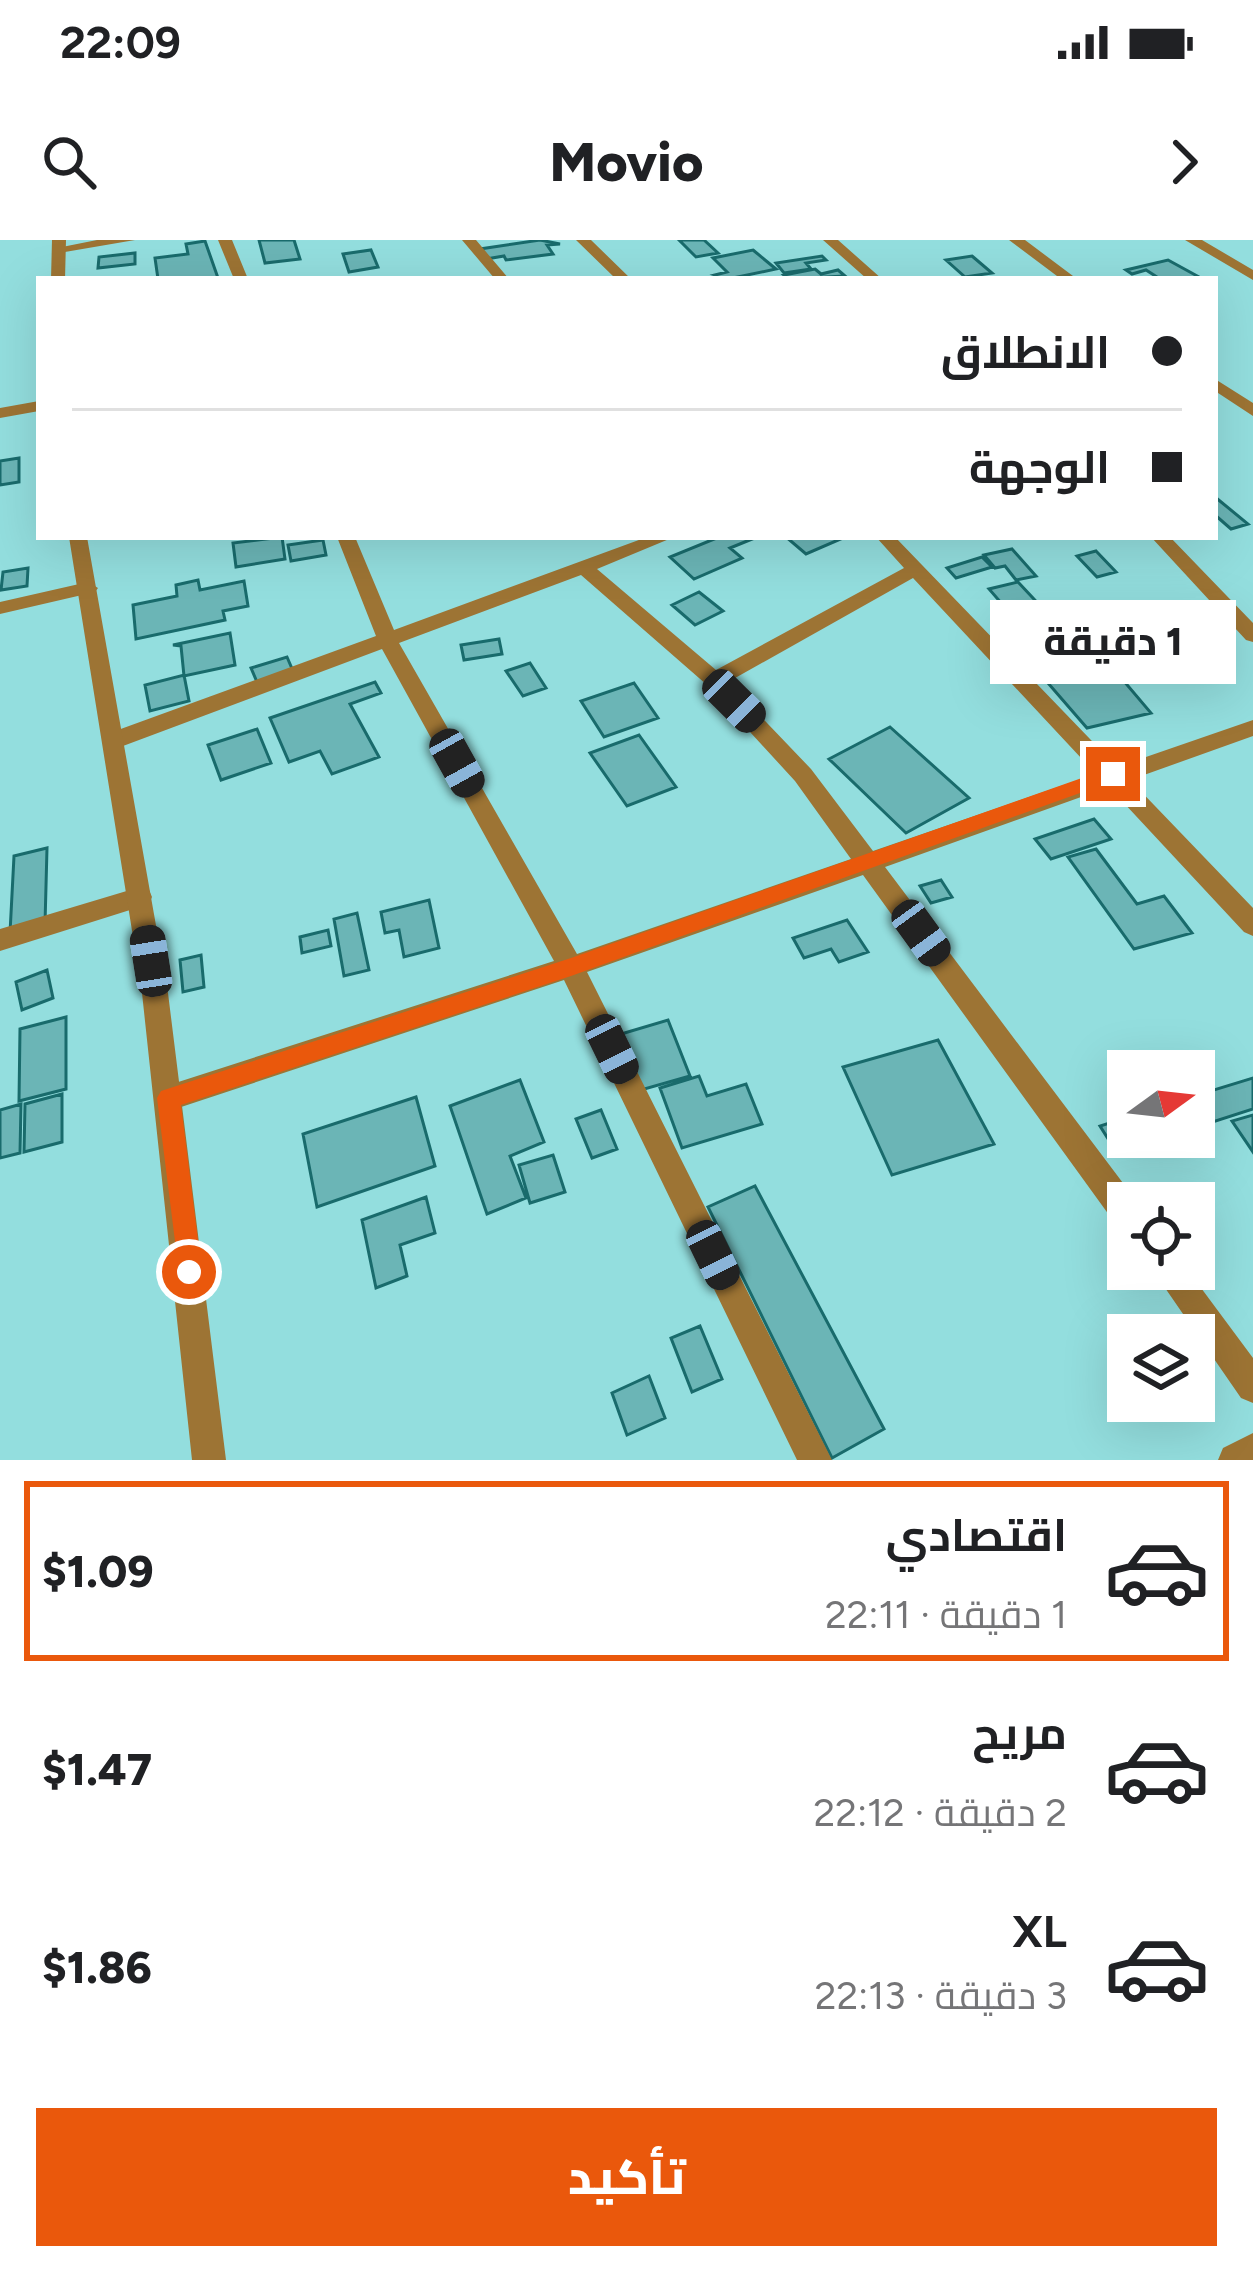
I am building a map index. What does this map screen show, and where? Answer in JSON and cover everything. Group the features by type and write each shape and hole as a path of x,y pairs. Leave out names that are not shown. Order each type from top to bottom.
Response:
{"street":[{"path":"58,276 59,244 128,240"},
{"path":"225,240 240,276"},
{"path":"469,240 499,276"},
{"path":"583,240 621,276"},
{"path":"830,240 871,276"},
{"path":"1016,240 1066,276"},
{"path":"1192,240 1253,276"},
{"path":"1218,386 1253,411"},
{"path":"0,412 36,406"},
{"path":"79,540 115,740 169,1098 209,1460"},
{"path":"347,540 388,641 571,967 815,1460"},
{"path":"115,740 658,540"},
{"path":"888,540 1253,925"},
{"path":"1163,540 1253,635"},
{"path":"586,569 714,680 802,775 1107,1186"},
{"path":"714,680 916,569"},
{"path":"0,608 88,588"},
{"path":"169,1098 571,967 1253,728"},
{"path":"0,940 140,897"},
{"path":"1183,1290 1253,1385"},
{"path":"1235,1460 1253,1450"}],"building":[{"path":"259,240 294,240 300,259 265,263"},
{"path":"540,240 560,244 547,245 553,254 506,260 504,256 486,259 480,249"},
{"path":"679,240 704,240 718,253 696,257"},
{"path":"205,241 217,276 158,276 155,258 188,254 186,244"},
{"path":"371,250 378,267 349,272 343,254"},
{"path":"753,250 776,269 718,276 727,272 713,258"},
{"path":"135,253 135,264 98,268 99,257"},
{"path":"822,256 826,260 806,263 811,269 784,273 776,263"},
{"path":"972,256 992,273 964,276 946,260"},
{"path":"1168,260 1197,276 1155,276 1146,270 1132,274 1126,270"},
{"path":"815,269 821,274 838,270 845,276 785,276"},
{"path":"19,458 19,482 0,485 0,461"},
{"path":"1218,499 1248,524 1231,529 1218,518"},
{"path":"282,540 285,559 236,567 233,543"},
{"path":"323,540 326,555 291,561 288,545"},
{"path":"712,540 750,540 730,548 742,558 694,579 670,557"},
{"path":"790,540 838,540 806,554"},
{"path":"1012,549 1036,576 1016,580 1005,566 995,568 984,555"},
{"path":"1096,551 1116,572 1097,577 1077,556"},
{"path":"982,557 992,567 956,578 947,568"},
{"path":"28,568 27,586 1,590 3,572"},
{"path":"198,580 200,590 244,581 248,606 223,611 225,620 136,639 133,605 177,596 176,585"},
{"path":"1018,582 1046,612 1016,620 989,589"},
{"path":"699,592 723,611 695,625 672,605"},
{"path":"1193,613 1206,627 1185,632 1172,617"},
{"path":"1170,618 1183,633 1141,641 1129,625"},
{"path":"230,633 235,665 184,676 181,646 173,645"},
{"path":"1178,637 1191,649 1167,655 1155,643"},
{"path":"499,639 502,654 464,660 461,645"},
{"path":"287,657 293,671 257,682 251,668"},
{"path":"1106,660 1151,713 1087,728 1041,675"},
{"path":"530,663 546,688 523,696 506,671"},
{"path":"184,675 189,701 150,711 145,685"},
{"path":"375,682 381,693 350,704 379,757 332,774 320,751 289,762 270,718"},
{"path":"634,683 658,718 604,737 581,701"},
{"path":"890,727 969,798 906,833 829,759"},
{"path":"257,729 271,763 221,780 208,745"},
{"path":"639,735 676,787 627,806 590,753"},
{"path":"1094,819 1111,839 1051,859 1035,839"},
{"path":"47,848 45,924 10,933 14,856"},
{"path":"1096,849 1137,904 1164,896 1192,933 1134,949 1068,857"},
{"path":"941,880 952,897 931,903 920,886"},
{"path":"429,900 439,948 404,957 399,930 385,933 381,912"},
{"path":"357,913 369,970 344,976 334,919"},
{"path":"847,920 868,952 839,962 831,949 804,958 793,938"},
{"path":"328,930 331,946 302,953 300,937"},
{"path":"201,955 204,987 183,992 180,960"},
{"path":"47,970 53,998 22,1010 16,982"},
{"path":"66,1017 66,1089 19,1101 20,1029"},
{"path":"668,1020 690,1076 641,1090 621,1034"},
{"path":"938,1040 994,1144 892,1175 843,1067"},
{"path":"699,1076 707,1096 746,1084 762,1124 682,1148 660,1088"},
{"path":"1253,1078 1253,1109 1215,1121 1215,1090"},
{"path":"520,1080 544,1142 510,1156 526,1198 487,1214 450,1106"},
{"path":"62,1094 62,1142 24,1152 25,1104"},
{"path":"416,1097 435,1166 317,1207 303,1134"},
{"path":"21,1104 20,1153 0,1158 0,1110"},
{"path":"601,1110 617,1149 592,1158 576,1119"},
{"path":"1253,1115 1253,1152 1232,1121"},
{"path":"553,1155 565,1192 530,1203 519,1165"},
{"path":"755,1186 884,1429 832,1458 708,1207"},
{"path":"426,1197 435,1233 400,1245 407,1276 376,1288 362,1220"},
{"path":"700,1326 722,1379 692,1392 671,1338"},
{"path":"649,1376 665,1418 627,1435 612,1393"}],"route":[{"path":"189,1272 169,1098 571,967 1113,774"}]}
